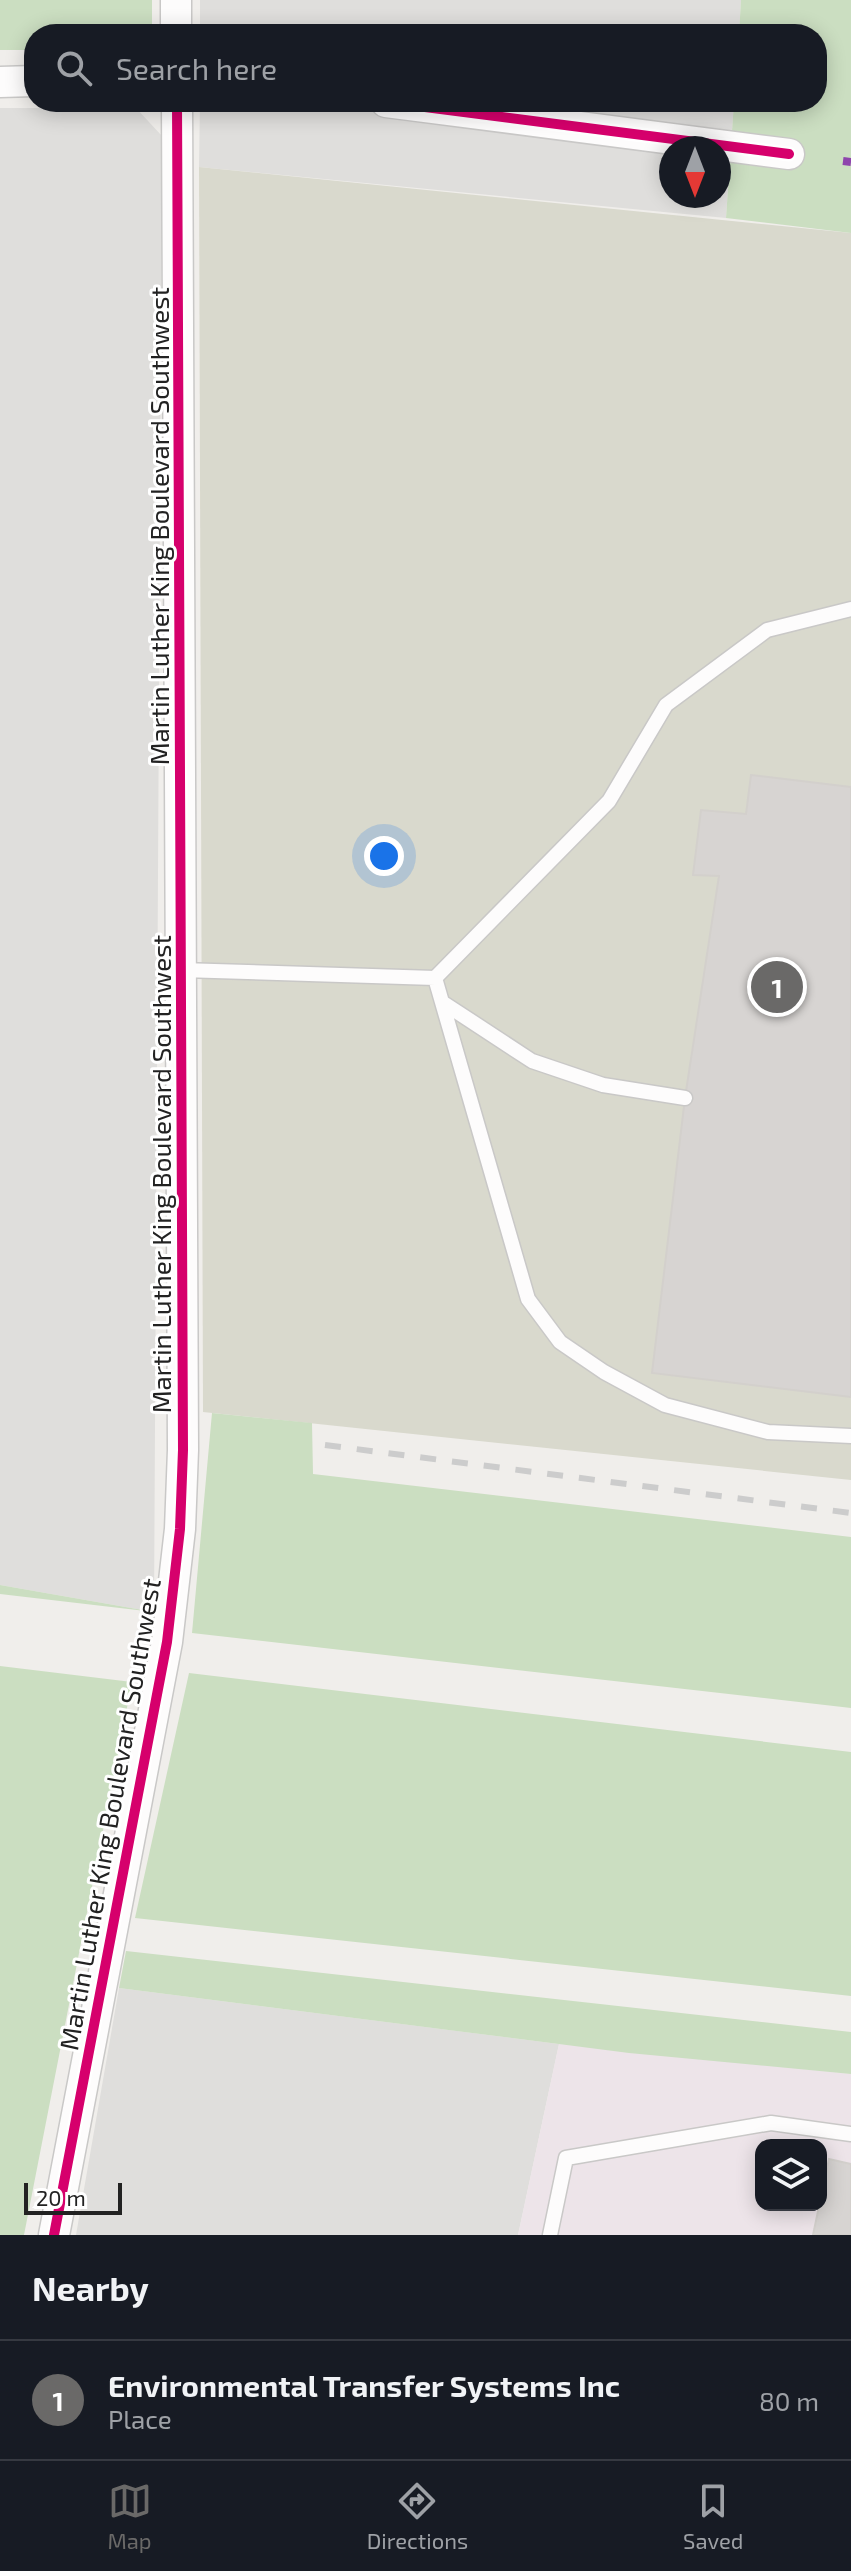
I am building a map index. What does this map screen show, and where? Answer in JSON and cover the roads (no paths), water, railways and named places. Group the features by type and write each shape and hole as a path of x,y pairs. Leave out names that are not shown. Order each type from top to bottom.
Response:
{"street":[{"path":"176,0 176,24"},
{"path":"0,82 24,81"},
{"name":"Martin Luther King Boulevard Southwest","path":"54,2235 167,1642 180,1529 183,1450 177,112"},
{"path":"464,112 789,154"}],"lane":[{"path":"181,970 435,978 609,801 666,705 767,630 851,609"},
{"path":"435,978 528,1299 560,1342 665,1405 768,1432 851,1436"},
{"path":"442,1002 532,1061 603,1085 685,1098"},
{"path":"550,2235 566,2158 771,2123 851,2134"}],"railway":[{"path":"325,1445 851,1513"}],"place":[{"name":"Environmental Transfer Systems Inc","path":"777,987"}]}
